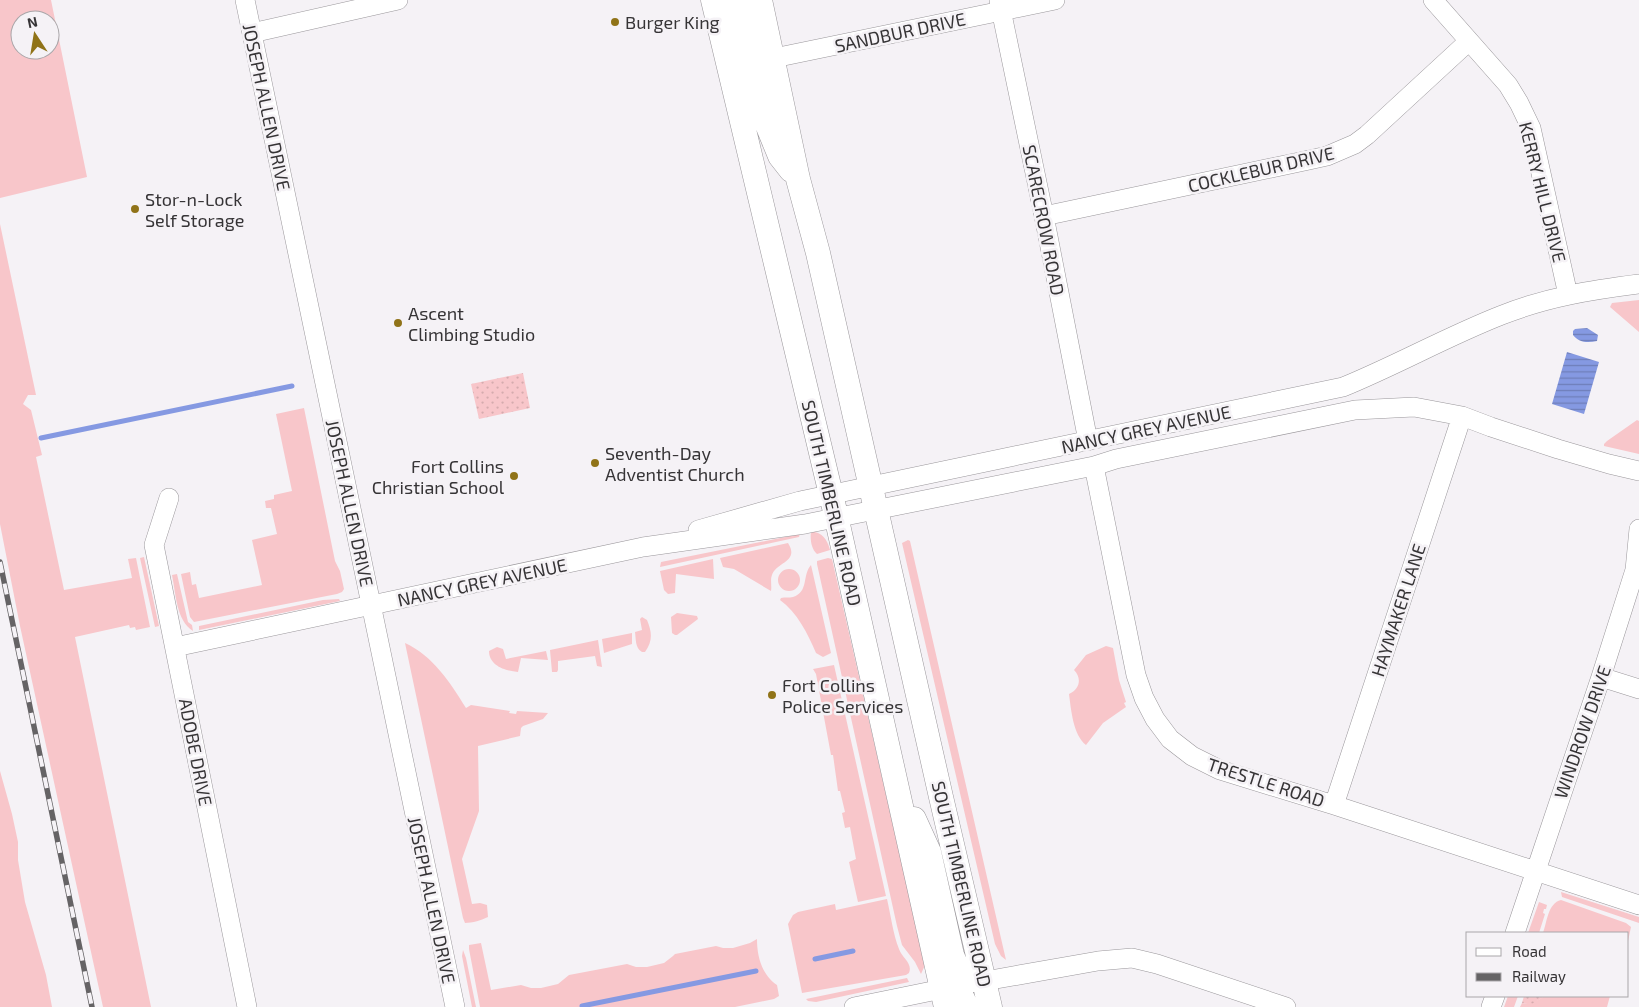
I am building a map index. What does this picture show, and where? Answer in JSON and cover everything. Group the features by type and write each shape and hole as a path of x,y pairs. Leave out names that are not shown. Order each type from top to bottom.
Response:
{"main road":[{"name":"SOUTH TIMBERLINE ROAD","path":"713,0 831,495 944,998"},
{"path":"737,0 764,117 780,156 798,179"},
{"name":"SOUTH TIMBERLINE ROAD","path":"760,0 774,58 798,179 822,273 990,1007"},
{"path":"896,784 929,852 956,967 964,976 974,981 985,981"},
{"path":"944,998 955,989 960,993 966,1007"}],"street":[{"name":"JOSEPH ALLEN DRIVE","path":"244,0 455,1007"},
{"path":"252,33 398,0"},
{"name":"SANDBUR DRIVE","path":"774,58 1000,6 1055,0"},
{"name":"KERRY HILL DRIVE","path":"1433,0 1508,85 1531,128 1568,295"},
{"name":"SCARECROW ROAD","path":"1000,6 1088,441"},
{"name":"COCKLEBUR DRIVE","path":"1044,216 1309,160 1342,151 1367,135 1469,41"},
{"name":"NANCY GREY AVENUE","path":"643,547 782,506 1343,387 1503,314 1568,295 1639,284"},
{"name":"NANCY GREY AVENUE","path":"175,647 643,547 836,518 1094,466 1355,410 1431,409 1462,416 1567,452 1639,471"},
{"name":"HAYMAKER LANE","path":"1334,805 1462,416"},
{"name":"TRESTLE ROAD","path":"1094,466 1136,675 1144,698 1155,719 1170,739 1192,756 1220,770 1334,805 1639,905"},
{"name":"ADOBE DRIVE","path":"170,498 154,545 247,1007"},
{"name":"WINDROW DRIVE","path":"1515,932 1635,570 1639,529"},
{"path":"1601,677 1639,689"},
{"path":"985,981 1098,961 1132,958 1157,964 1286,1007"},
{"path":"854,1007 944,998"}],"shaded area":[{"path":"0,0 51,0 53,10 10,10 10,60 60,60 60,44 87,177 0,198"},
{"path":"0,224 36,395 28,395 23,404 31,410 42,455 36,457 64,590 132,578 128,559 136,558 150,627 136,630 135,627 130,628 129,625 75,637 151,1007 103,1007 20,626 0,524"},
{"path":"1639,300 1639,332 1610,307 1612,303"},
{"path":"523,373 530,408 479,419 471,384"},
{"path":"304,408 335,561 340,571 344,589 337,594 194,622 190,617 181,574 190,572 192,585 196,584 199,598 262,585 252,540 277,534 271,508 266,508 265,501 274,499 274,495 292,491 276,414"},
{"path":"1637,420 1639,421 1639,454 1604,446 1607,441"},
{"path":"811,531 819,533 824,537 830,550 817,554 811,544"},
{"path":"800,534 799,537 660,567 661,562"},
{"path":"910,541 1006,960 1001,956 995,944 902,543"},
{"path":"788,543 791,554 774,571 771,577 771,591 734,569 723,567 720,558"},
{"path":"144,557 159,626 155,627 140,558"},
{"path":"828,558 832,559 925,965 921,974 915,962 902,945 897,926 817,564 817,561"},
{"path":"713,559 714,579 676,574 675,593 668,594 664,590 660,571"},
{"path":"811,565 831,653 823,657 816,653 797,617 780,600 781,598 798,595"},
{"path":"789,569 797,572 800,580 797,588 789,591 781,588 778,580 781,572"},
{"path":"177,574 188,622 192,625 193,631 183,620 178,606 172,575"},
{"path":"339,599 340,601 199,630 199,626 323,600"},
{"path":"677,613 697,616 698,619 675,635 672,633 671,617"},
{"path":"642,617 647,620 651,632 649,644 645,652 638,648 635,632 642,630 640,619"},
{"path":"632,633 632,644 604,653 602,639"},
{"path":"598,640 602,667 597,666 595,656 558,661 557,672 552,672 550,650"},
{"path":"405,643 415,648 432,662 447,679 466,708 471,705 510,711 509,713 516,714 517,711 548,713 543,719 523,726 520,736 478,746 479,811 462,859 472,904 480,903 487,905 488,917 477,921 465,923 463,918"},
{"path":"1106,646 1113,648 1126,707 1103,723 1086,745 1075,728 1069,694 1076,689 1079,683 1077,673 1074,670 1086,655"},
{"path":"497,647 503,649 506,659 546,651 548,660 521,658 518,672 508,670 495,664 490,656 489,651"},
{"path":"834,665 886,896 858,902 849,862 856,859 850,827 845,828 842,813 845,812 840,791 838,791 833,755 831,755 816,674 813,669"},
{"path":"0,771 18,842 18,860 25,902 46,975 52,1007 0,1007"},
{"path":"1561,892 1639,917 1639,923 1562,897"},
{"path":"887,899 900,952 910,966 909,973 802,993 788,924 793,915 798,912 835,904 836,910"},
{"path":"1561,900 1626,923 1631,927 1629,936 1629,932 1543,932 1551,909"},
{"path":"1539,902 1547,905 1546,909 1544,909 1543,913 1545,914 1539,932 1528,932"},
{"path":"757,939 761,965 777,985 779,996 774,999 735,1007 480,1007 469,949 469,945 481,943 491,990 521,985 541,988 558,984 569,975 627,964 636,967 647,967 664,963 675,954 716,946 733,948"},
{"path":"463,950 476,1007 472,1007 462,956"},
{"path":"907,978 909,982 816,1002 806,999"},
{"path":"1508,997 1518,997 1514,1007 1504,1007"},
{"path":"1524,997 1543,997 1531,1004 1522,1003"},
{"path":"1542,997 1610,997 1607,1007 1520,1007 1522,1003 1534,1002"}],"water":[{"path":"1587,328 1598,335 1597,341 1584,342 1578,340 1573,335 1575,329"},
{"path":"1567,352 1599,362 1584,414 1552,404"}],"waterway":[{"path":"41,438 292,386"},
{"path":"815,959 853,951"},
{"path":"582,1006 756,971"}],"railway":[{"path":"0,562 92,1007"}],"place":[{"name":"Burger King","path":"615,22"},
{"name":"Stor-n-Lock Self Storage","path":"135,209"},
{"name":"Ascent Climbing Studio","path":"398,323"},
{"name":"Seventh-Day Adventist Church","path":"595,463"},
{"name":"Fort Collins Christian School","path":"514,476"},
{"name":"Fort Collins Police Services","path":"772,695"}]}
